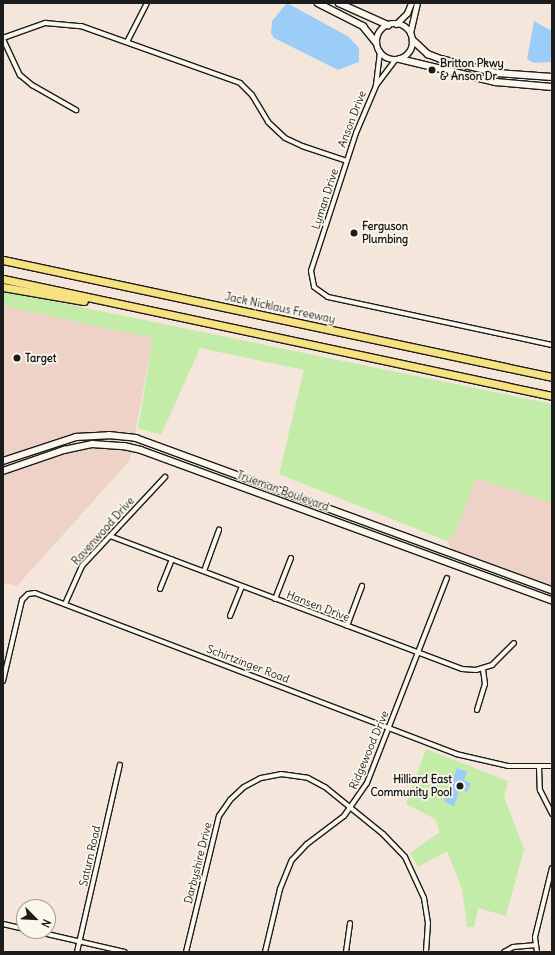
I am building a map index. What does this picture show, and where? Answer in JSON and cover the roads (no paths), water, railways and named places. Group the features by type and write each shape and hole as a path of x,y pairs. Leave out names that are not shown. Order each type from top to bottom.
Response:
{"highway":[{"name":"Jack Nicklaus Freeway","path":"3,259 42,269 552,377"},
{"path":"3,280 552,396"},
{"path":"3,288 134,307"}],"main road":[{"path":"318,3 363,26 385,57 496,82 552,87"},
{"path":"339,3 388,25"},
{"path":"377,44 379,32 388,25 396,24 404,26 410,33 412,40 409,52 398,59"},
{"path":"412,40 428,54 440,59 497,73 552,77"},
{"name":"Trueman Boulevard","path":"3,461 75,437 91,435 136,438 552,590"},
{"name":"Trueman Boulevard","path":"3,471 64,450 92,444 136,448 552,600"}],"street":[{"path":"127,42 146,3"},
{"path":"396,24 407,13 411,3"},
{"path":"410,33 417,3"},
{"name":"Lyman Drive","path":"3,39 54,22 81,26 240,83 252,95 268,122 285,138 302,146 346,160 312,271 314,287 320,293 552,345"},
{"path":"3,39 20,75 32,85 76,110"},
{"name":"Anson Drive","path":"346,160 376,86 380,51"},
{"name":"Anson Drive","path":"376,86 398,59"},
{"name":"Ravenwood Drive","path":"65,604 77,574 165,477"},
{"path":"204,572 219,530"},
{"name":"Hansen Drive","path":"110,536 462,669 483,669"},
{"path":"275,599 291,558"},
{"path":"160,589 172,559"},
{"name":"Ridgewood Drive","path":"265,952 280,889 292,860 307,844 336,824 351,808 367,783 447,578"},
{"path":"230,616 242,586"},
{"path":"347,626 362,586"},
{"name":"Schirtzinger Road","path":"3,681 25,595 35,593 475,760 508,766 552,766"},
{"path":"477,710 485,684 483,669 499,660 514,643"},
{"name":"Saturn Road","path":"77,952 120,765"},
{"path":"539,767 540,790 552,814"},
{"name":"Darbyshire Drive","path":"186,952 213,835 224,808 236,793 261,778 290,774 318,782 383,834 405,857 416,877 424,898 428,923 426,952"},
{"path":"537,952 534,945 552,868"},
{"path":"346,952 350,923"},
{"path":"3,924 16,927"},
{"path":"56,936 125,952"},
{"path":"504,952 513,947 534,945"}],"water":[{"path":"287,3 349,37 359,48 359,62 338,70 274,38 271,33 272,21"},
{"path":"534,21 552,31 552,62 534,63 527,59"},
{"name":"Hilliard East Community Pool","path":"457,768 467,772 464,780 471,783 467,792 460,789 454,806 444,802"}],"place":[{"name":"Britton Pkwy & Anson Dr","path":"432,70"},
{"name":"Ferguson Plumbing","path":"354,233"},
{"name":"Target","path":"17,358"},
{"name":"Hilliard East Community Pool","path":"460,786"}]}
